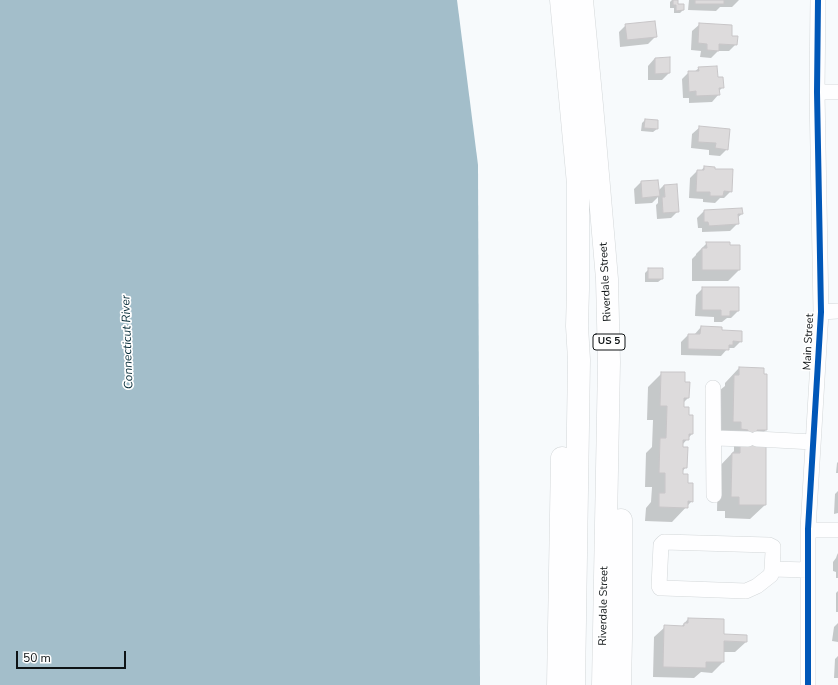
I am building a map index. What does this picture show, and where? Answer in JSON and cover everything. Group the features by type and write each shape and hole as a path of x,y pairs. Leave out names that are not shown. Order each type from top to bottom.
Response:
{"highway":[{"name":"US 5","path":"561,0 578,184 579,360 574,685"},
{"name":"Riverdale Street","path":"582,0 607,279 609,362 603,685"},
{"path":"558,685 561,493 565,386 578,184"},
{"path":"607,279 620,430 620,685"}],"street":[{"name":"Main Street","path":"808,685 808,530 821,312 818,0"},
{"path":"818,92 838,92"},
{"path":"821,312 838,311"},
{"path":"713,388 714,496"},
{"path":"714,438 813,442"},
{"path":"808,530 838,530"},
{"path":"664,542 769,545 772,547 773,552 772,568 771,575 757,586 746,591 660,588 659,586 661,545 664,542"},
{"path":"772,568 808,570"}],"water":[{"name":"Connecticut River","path":"0,0 457,0 478,165 480,685 0,685"}],"building":[{"path":"673,0 678,0 678,4 684,4 684,10 676,11 676,5 673,5"},
{"path":"695,0 724,0 724,4 695,4"},
{"path":"655,21 657,37 627,40 625,24"},
{"path":"699,23 732,25 732,36 738,36 737,45 719,44 719,51 707,50 707,44 698,43"},
{"path":"670,57 670,73 655,74 655,58"},
{"path":"717,66 718,77 723,77 724,88 719,88 720,95 696,96 696,91 689,92 688,71 699,71 698,67"},
{"path":"645,119 658,120 658,129 644,128"},
{"path":"699,126 730,129 728,150 715,148 716,143 698,142"},
{"path":"704,166 715,167 715,169 733,169 732,192 724,191 723,196 710,196 710,192 696,192 697,170 704,170"},
{"path":"658,180 660,196 642,198 641,181"},
{"path":"677,184 679,212 663,213 662,197 665,197 664,185"},
{"path":"742,208 743,214 738,214 739,224 709,226 708,222 704,222 704,210"},
{"path":"706,242 730,242 730,245 740,245 740,270 702,270 702,248 707,248"},
{"path":"648,268 663,268 663,279 648,279"},
{"path":"702,287 739,287 739,311 730,311 730,316 721,316 721,310 702,310"},
{"path":"701,326 722,327 722,330 742,331 742,342 733,341 733,345 729,345 729,350 688,349 688,334 700,334"},
{"path":"739,367 764,368 764,374 767,374 767,430 757,430 757,444 766,444 766,505 739,505 739,497 731,497 732,453 740,453 740,444 748,444 748,430 741,429 741,422 733,422 734,375 739,375"},
{"path":"661,372 685,372 685,382 690,382 689,398 684,398 684,407 689,407 689,415 693,415 693,434 689,434 689,440 683,440 683,447 688,447 687,468 683,468 683,474 688,474 688,483 693,483 693,502 688,501 688,508 659,507 659,493 665,493 665,473 659,473 660,438 666,438 667,406 660,406"},
{"path":"688,618 724,619 724,634 747,635 747,642 724,641 724,662 706,662 706,668 663,667 664,625 684,626 684,623 688,623"}],"cycle path":[{"path":"808,685 808,529 821,312 817,92 818,0"}]}
